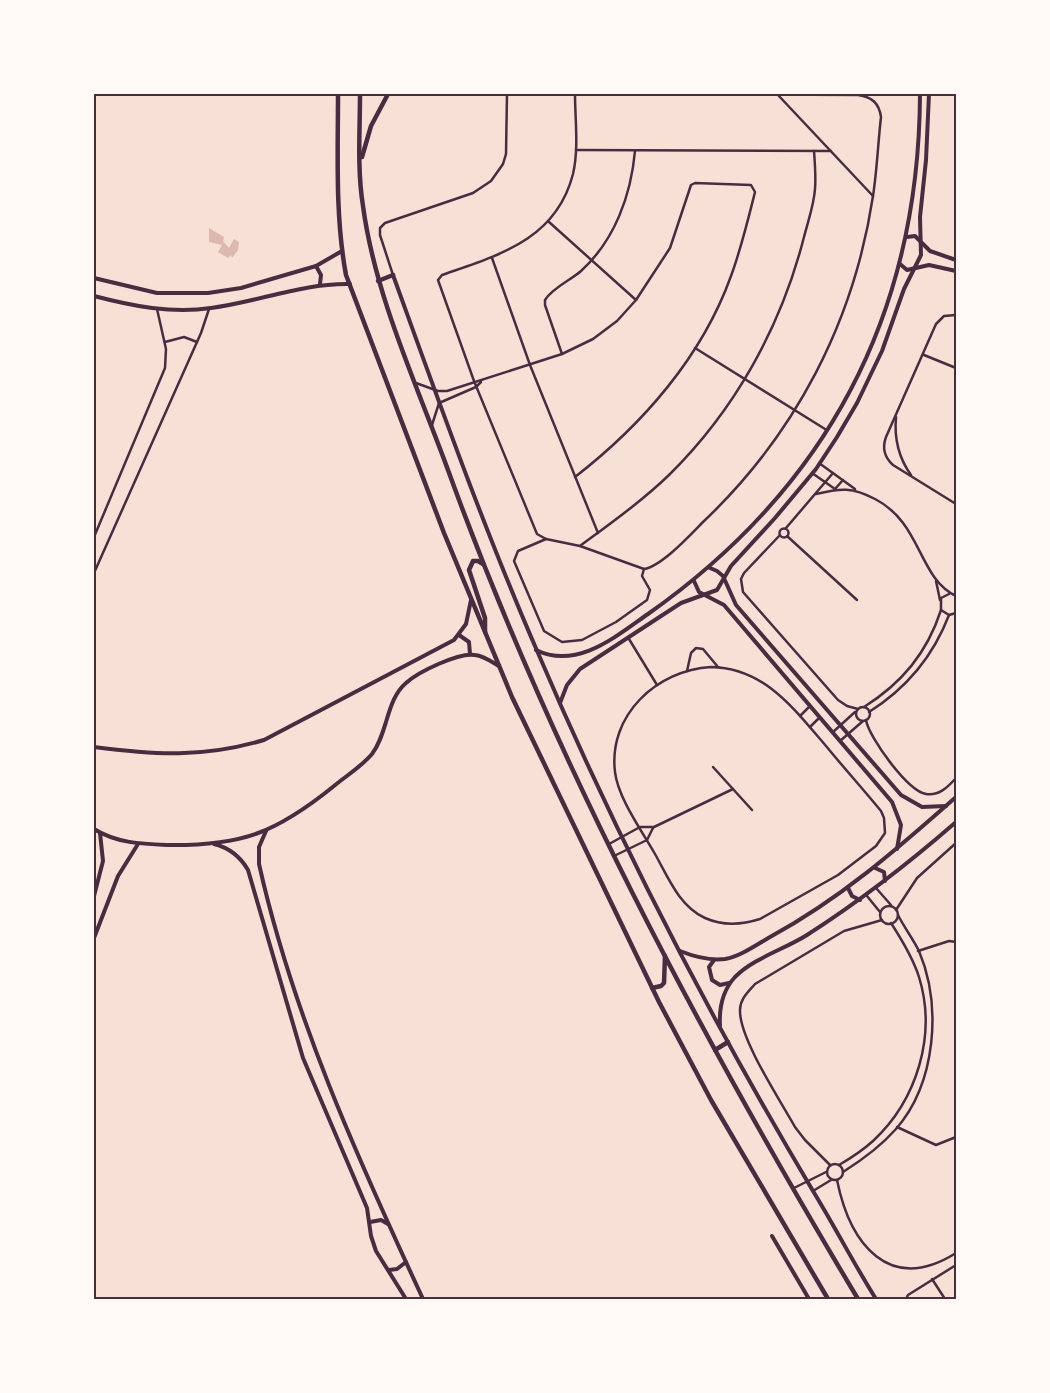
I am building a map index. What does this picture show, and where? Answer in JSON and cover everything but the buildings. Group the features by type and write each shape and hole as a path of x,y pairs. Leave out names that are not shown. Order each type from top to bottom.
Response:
{"main road":[{"path":"338,94 338,154 342,251 350,284 470,598 559,797 652,988 711,1100 827,1298 820,1299"},
{"path":"360,94 362,204 378,282 484,565 536,688 614,856 714,1050 792,1189 858,1299"},
{"path":"360,163 371,126 388,94"},
{"path":"378,282 393,275"},
{"path":"484,565 480,561 473,561 469,570 485,618 485,632"},
{"path":"652,988 661,986 664,983 665,954"},
{"path":"714,1050 728,1042"}],"street":[{"path":"508,94 506,154 498,173 491,182 473,193 382,226 380,235 439,403 536,650 560,703 629,849 720,1028 876,1299"},
{"path":"575,94 576,150 573,172 567,192 549,222 522,243 492,258 442,274 438,278 476,387 533,529 546,539 580,546 644,569 653,566 716,510 751,472 795,410 823,360 847,302 873,196 881,117 879,108 874,101 867,96 858,95 665,94"},
{"path":"778,94 873,196"},
{"path":"536,650 563,658 583,654 624,631 710,568 768,510 809,459 847,397 872,346 900,264 907,238 913,197 920,94 929,94 919,239 921,255 857,403 812,473 775,518 731,566 717,590 681,604 588,664 573,677 560,703"},
{"path":"576,150 831,151"},
{"path":"562,354 545,305 545,300 592,261 618,220 628,193 635,151"},
{"path":"580,546 634,506 679,464 722,412 745,379 770,333 796,267 813,199 814,151"},
{"path":"432,426 439,403 476,387 481,382 562,354 593,339 617,320 636,300 670,248 691,185 695,183 753,186 755,192 731,278 695,348 634,427 610,450 575,477"},
{"path":"549,222 636,300"},
{"path":"907,238 915,236 930,251 956,260"},
{"path":"94,278 157,293 191,294 241,288 316,266 342,251"},
{"path":"492,258 530,365 598,533"},
{"path":"900,264 908,270 929,266 956,271"},
{"path":"316,266 321,275 320,284"},
{"path":"94,296 157,308 209,309 320,284 350,284"},
{"path":"94,537 163,375 166,356 157,308"},
{"path":"94,573 197,342 209,309"},
{"path":"956,315 949,315 939,319 884,443 885,455 893,465 956,504"},
{"path":"164,343 177,337 197,342"},
{"path":"695,348 827,430"},
{"path":"924,355 956,368"},
{"path":"416,383 435,390 447,391 474,381 481,382"},
{"path":"896,416 895,434 899,452 912,476"},
{"path":"819,463 857,490 885,504 901,519 936,579 949,594 956,596"},
{"path":"812,473 835,489"},
{"path":"833,473 786,528 780,530 780,535 744,573 741,586 743,592 838,700 857,711"},
{"path":"835,489 843,480"},
{"path":"816,494 835,489 857,490"},
{"path":"786,528 788,531 787,536"},
{"path":"780,535 787,536 857,600"},
{"path":"546,539 518,551 514,562 544,631 562,642 582,640 616,622 648,600 650,590 642,576 644,569"},
{"path":"710,568 717,571 724,580 736,605 901,796 922,807 946,806"},
{"path":"832,733 857,711 890,690 912,667 926,646 940,610 936,579"},
{"path":"694,581 698,592 724,605 809,707 892,802 898,813 901,831 897,849"},
{"path":"940,601 949,594"},
{"path":"94,747 142,754 177,755 213,752 264,740 446,645 459,635 468,618 470,598"},
{"path":"940,610 949,616"},
{"path":"840,741 865,720 869,712 895,694 921,668 935,647 949,616 956,613"},
{"path":"459,635 469,642 470,654"},
{"path":"629,639 657,685"},
{"path":"686,671 691,653 696,648 703,649 719,667"},
{"path":"94,830 138,844 214,844 243,839 266,831 304,810 364,762 380,740 396,696 406,683 458,656 470,654 482,656 499,666"},
{"path":"583,654 588,664"},
{"path":"719,667 738,670 764,682 784,698 810,727 884,818 885,834 881,840 838,875 760,920 746,924 718,922 704,918 682,900 640,827 619,787 615,773 615,756 624,723 638,702 657,685 686,671 719,667"},
{"path":"800,716 809,707"},
{"path":"864,707 869,712"},
{"path":"857,711 857,718 865,720"},
{"path":"810,727 819,718"},
{"path":"865,720 874,742 915,790 926,794 937,793 947,788 956,778"},
{"path":"713,767 752,810"},
{"path":"609,844 640,827 654,827 733,789"},
{"path":"680,951 702,959 714,960 737,956 797,923 876,868 956,797"},
{"path":"720,1028 719,1013 722,997 730,984 745,969 805,936 867,896 956,822"},
{"path":"614,856 647,840 654,827"},
{"path":"266,831 259,847 258,864 280,942 330,1088 388,1224 423,1299"},
{"path":"94,896 103,861 100,833"},
{"path":"94,938 118,876 138,844"},
{"path":"214,844 231,850 248,870 303,1058 364,1202 370,1222 373,1243 406,1299"},
{"path":"896,910 917,878 956,844"},
{"path":"876,868 884,872 885,881"},
{"path":"848,888 852,896 861,900"},
{"path":"876,888 896,910 918,950 927,976 933,1006 932,1042 924,1075 910,1108 897,1127 881,1144 843,1172 837,1180 849,1219 868,1250 878,1260 898,1268 923,1268 956,1253"},
{"path":"867,896 881,912 882,920"},
{"path":"881,912 886,906 892,906"},
{"path":"891,923 898,915"},
{"path":"882,920 891,923 910,956 924,996 925,1022 918,1070 908,1096 891,1123 872,1142 839,1165 830,1165 804,1140 795,1127 741,1028 740,1008 744,995 755,984 844,931 882,920"},
{"path":"918,950 949,941 956,942"},
{"path":"714,960 709,972 712,980 720,985 730,984"},
{"path":"897,1127 936,1145 956,1137"},
{"path":"792,1189 826,1172 830,1165"},
{"path":"839,1165 843,1172"},
{"path":"826,1172 832,1180"},
{"path":"813,1190 832,1180 837,1180"},
{"path":"370,1222 378,1220 388,1224"},
{"path":"772,1236 809,1299"},
{"path":"389,1270 397,1269 406,1262"},
{"path":"906,1299 908,1295 956,1265"},
{"path":"932,1279 945,1299"}],"shaded area":[{"path":"209,228 224,237 223,241 229,248 234,239 239,242 238,250 232,258 231,255 228,258 218,252 222,245 209,242"}]}
